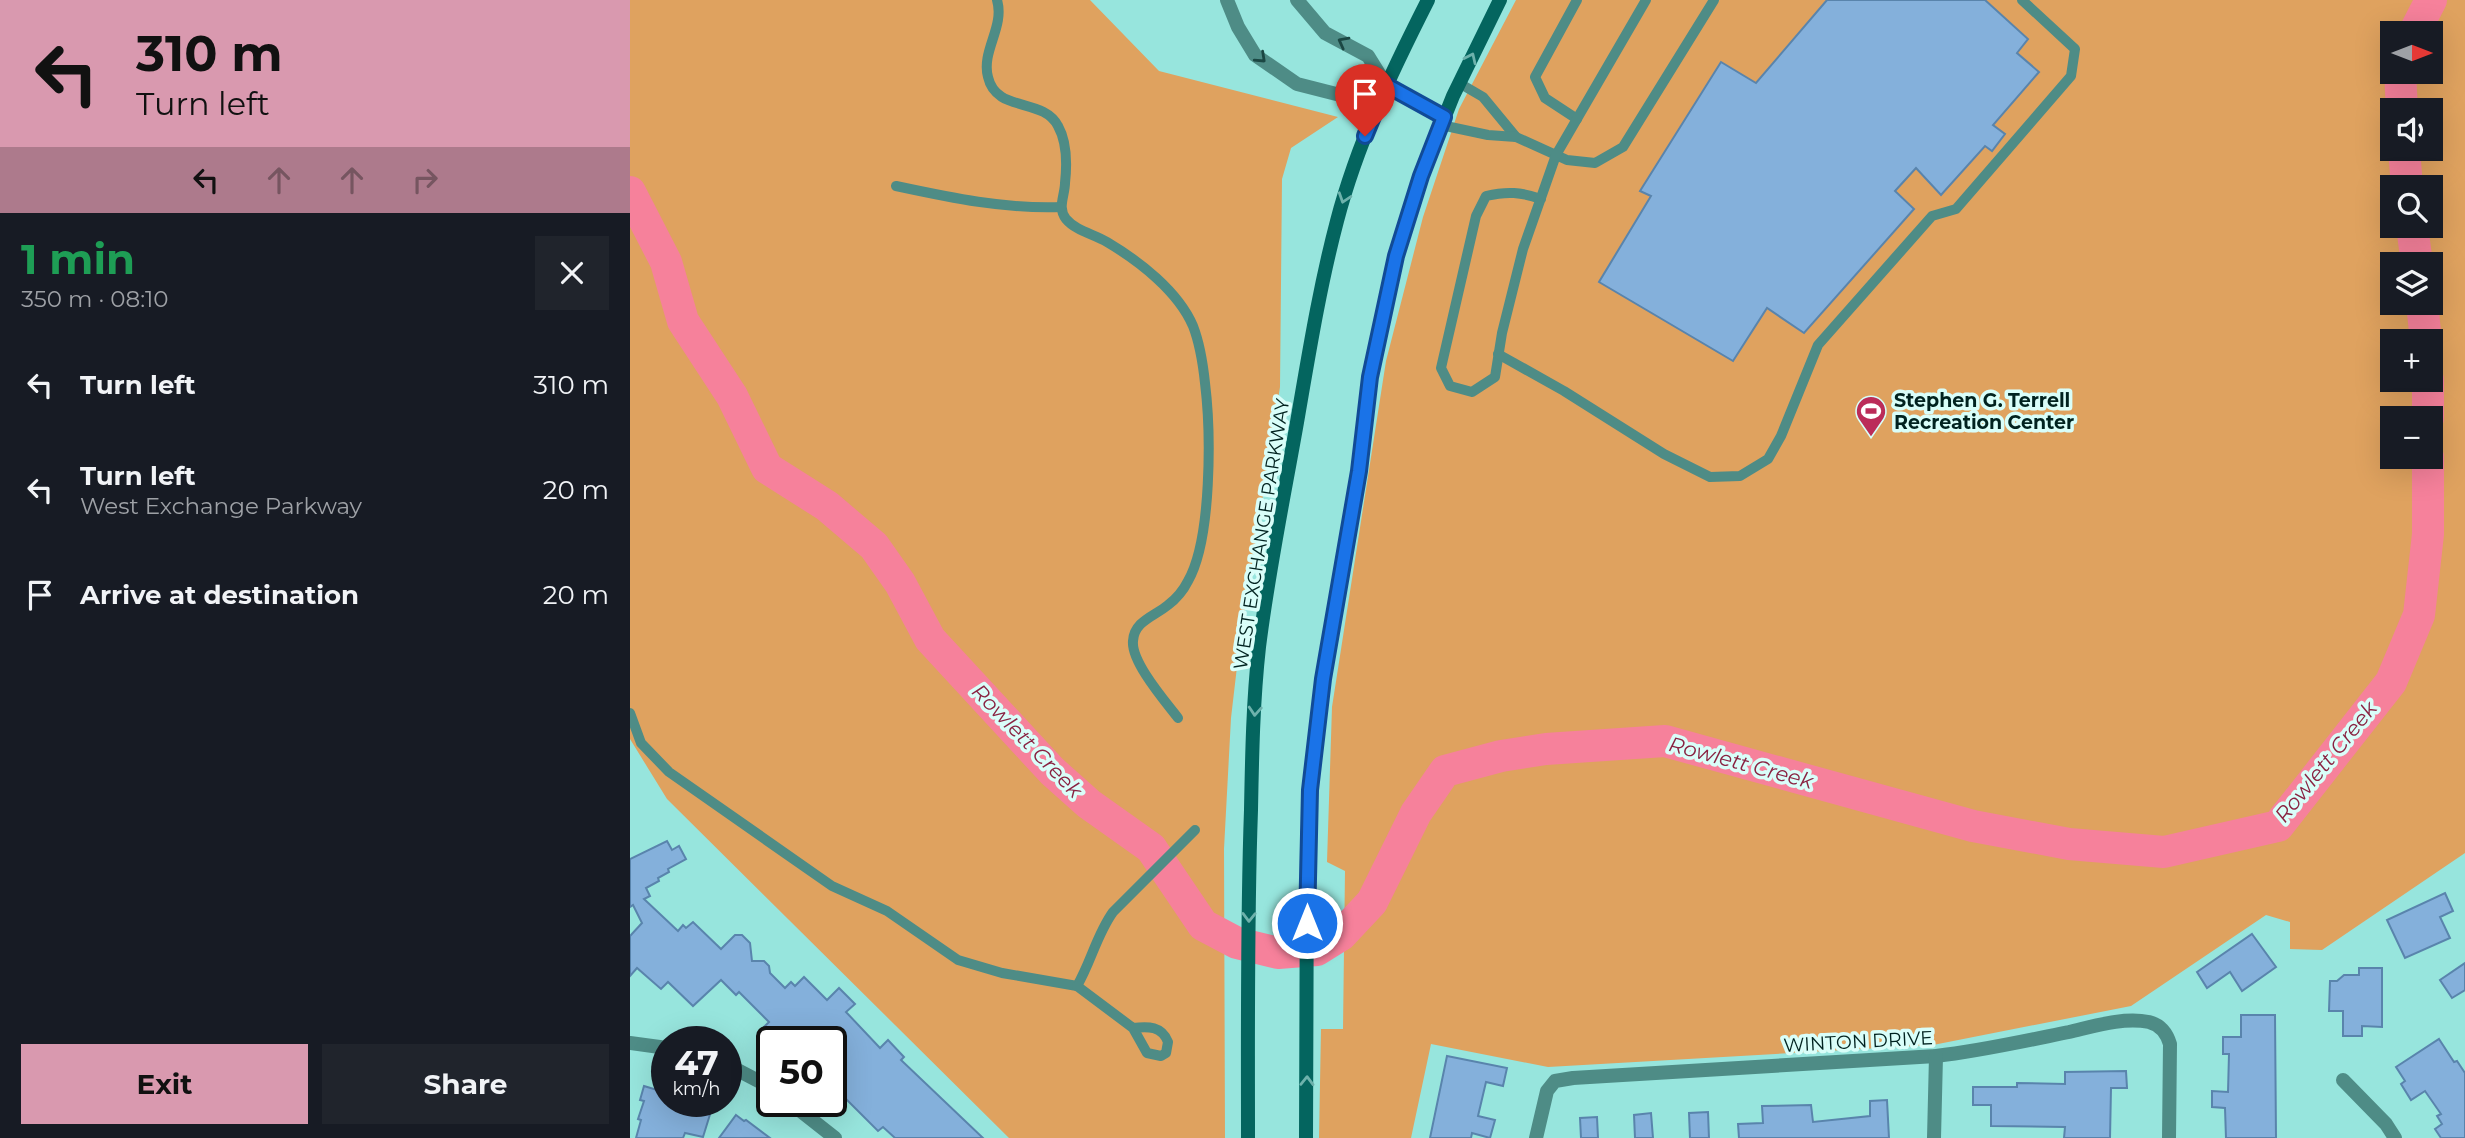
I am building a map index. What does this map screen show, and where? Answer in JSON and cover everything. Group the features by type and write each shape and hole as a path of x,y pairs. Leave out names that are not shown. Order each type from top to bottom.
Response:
{"main road":[{"name":"WEST EXCHANGE PARKWAY","path":"1248,1138 1250,849 1259,649 1298,417 1337,221 1357,158 1386,85 1428,0"},
{"path":"1306,1138 1307,846 1310,790 1323,679 1359,471 1370,377 1396,256 1421,176 1459,83 1500,0"},
{"path":"1386,85 1443,121"}],"street":[{"path":"1227,0 1238,27 1255,55 1297,84 1352,98 1386,85 1368,56 1325,33 1297,0"},
{"name":"WINTON DRIVE","path":"1536,1138 1551,1084 1573,1078 1936,1056 1964,1053 2122,1021 2150,1022 2164,1030 2170,1044 2169,1138"},
{"path":"630,1043 651,1046"},
{"path":"1934,1138 1936,1056"},
{"path":"2343,1080 2386,1124 2395,1138"},
{"path":"808,1117 835,1138"}],"lane":[{"path":"997,0 999,22 988,62 988,79 999,95 1015,104 1044,112 1058,126 1065,161 1061,207 1066,219 1115,247 1165,288 1185,312 1199,345 1206,385 1209,443 1200,549 1190,579 1179,594 1167,606 1142,622 1132,640 1138,661 1178,718"},
{"path":"1577,0 1535,77 1545,98 1577,119"},
{"path":"1541,199 1522,193 1504,192 1486,196 1476,216 1441,368 1450,386 1472,392 1494,377 1523,249 1541,199 1556,155 1646,0"},
{"path":"1443,121 1488,135 1516,137 1567,160 1595,163 1623,147 1714,0"},
{"path":"1498,354 1564,391 1664,454 1710,477 1740,476 1768,459 1781,436 1818,345 1932,216 1956,209 2071,76 2076,49 2022,0"},
{"path":"1459,83 1483,97 1516,137"},
{"path":"896,186 990,205 1017,208 1061,207"},
{"path":"630,713 641,743 668,772 832,886 887,911 958,960 1002,973 1077,986 1133,1028"},
{"path":"1077,986 1104,924 1137,886 1195,830"}],"shaded area":[{"path":"630,0 1090,0 1159,71 1338,117 1291,148 1282,179 1280,387 1240,641 1231,718 1224,849 1225,1138 1009,1138 667,799 630,739"},
{"path":"1516,0 2465,0 2465,853 2322,950 2290,949 2290,922 2266,915 2131,1006 1933,1045 1548,1067 1431,1044 1411,1138 1319,1138 1321,1029 1343,1029 1345,871 1327,862 1332,707 1386,361 1423,217 1459,109"}],"building":[{"path":"1827,0 1985,0 2028,39 2017,53 2039,72 1993,125 2005,134 1992,151 1985,146 1941,195 1916,168 1895,191 1914,209 1804,333 1767,308 1733,361 1599,282 1651,196 1640,191 1721,62 1756,83"},
{"path":"667,841 672,850 679,846 686,859 668,869 669,872 658,878 659,881 646,888 650,896 644,899 678,931 683,925 686,928 693,922 721,949 735,935 742,935 750,943 752,961 764,961 769,966 770,973 785,988 791,982 795,986 804,977 827,1000 839,988 855,1004 846,1012 880,1048 888,1040 904,1057 901,1060 983,1138 895,1138 883,1127 878,1131 847,1100 847,1026 765,1026 769,1022 739,992 736,995 721,980 693,1006 668,982 661,989 637,968 630,976 630,936 642,923 633,905 630,907 630,859"},
{"path":"2445,893 2453,911 2440,917 2450,938 2405,958 2387,920"},
{"path":"2252,934 2276,967 2242,991 2230,972 2207,988 2197,972"},
{"path":"2465,963 2465,990 2452,998 2440,980"},
{"path":"2359,968 2382,968 2382,1027 2362,1026 2362,1036 2343,1036 2343,1011 2329,1011 2330,981 2337,981 2344,975 2359,975"},
{"path":"2241,1015 2275,1015 2276,1138 2226,1138 2225,1108 2212,1107 2212,1091 2228,1092 2229,1054 2223,1054 2223,1037 2241,1037"},
{"path":"2439,1039 2465,1073 2465,1138 2441,1138 2435,1129 2442,1124 2437,1116 2441,1114 2425,1091 2411,1100 2401,1084 2405,1081 2396,1067"},
{"path":"1447,1056 1507,1068 1503,1086 1486,1082 1478,1116 1495,1120 1490,1138 1472,1133 1471,1138 1430,1138"},
{"path":"2126,1071 2127,1088 2111,1088 2110,1138 2064,1138 2065,1127 1991,1126 1991,1105 1973,1105 1973,1087 2017,1087 2017,1083 2065,1084 2065,1072"},
{"path":"644,1086 651,1088 651,1117 709,1117 703,1137 685,1133 683,1138 636,1138 644,1101 640,1100"},
{"path":"1887,1100 1889,1138 1739,1138 1738,1124 1763,1123 1762,1106 1811,1105 1813,1122 1870,1116 1870,1101"},
{"path":"1708,1112 1709,1138 1690,1138 1689,1113"},
{"path":"1651,1113 1653,1138 1635,1138 1634,1115"},
{"path":"735,1117 739,1117 770,1138 719,1138"},
{"path":"1597,1117 1598,1138 1581,1138 1580,1118"}],"waterway":[{"name":"Rowlett Creek","path":"2420,21 2431,0"},
{"name":"Rowlett Creek","path":"2401,84 2401,98"},
{"name":"Rowlett Creek","path":"2405,161 2406,175"},
{"name":"Rowlett Creek","path":"630,192 666,262 683,321 732,396 767,468 827,506 874,546 900,583 930,639 1052,771 1089,804 1151,848 1203,925 1237,943 1278,953 1317,950 1341,935 1372,902 1416,813 1445,771 1501,756 1546,749 1665,741 1973,826 2069,844 2164,852 2278,826 2391,682 2419,615 2428,534 2428,469"},
{"name":"Rowlett Creek","path":"2414,238 2415,252"},
{"name":"Rowlett Creek","path":"2423,315 2425,329"},
{"name":"Rowlett Creek","path":"2428,392 2428,406"}],"place":[{"name":"Stephen G. Terrell Recreation Center","path":"1871,438"}],"route":[{"path":"1307,923 1310,790 1323,679 1359,471 1370,377 1396,256 1421,176 1444,117 1386,85 1365,136"}]}
